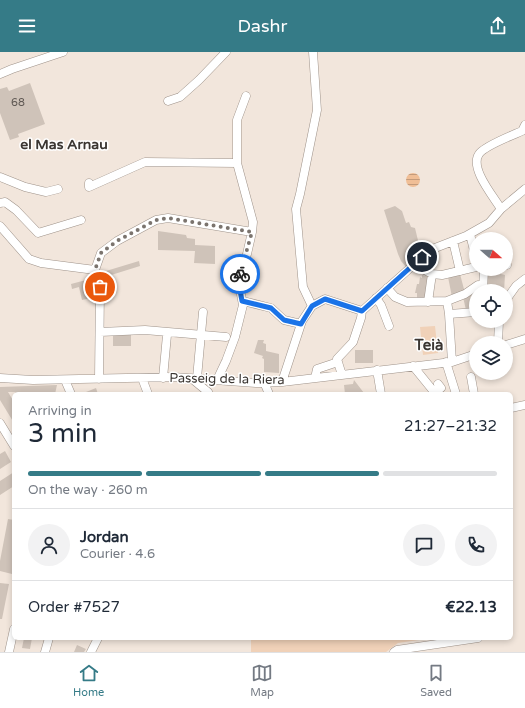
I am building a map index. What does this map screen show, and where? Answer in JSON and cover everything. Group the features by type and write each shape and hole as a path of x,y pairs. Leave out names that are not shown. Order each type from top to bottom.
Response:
{"street":[{"path":"0,74 63,52"},
{"path":"168,101 180,97 226,52"},
{"path":"312,306 303,287 296,209 317,110 313,52"},
{"path":"217,380 235,337 243,305 238,279 247,254 252,232 253,222 237,163 237,120 246,96"},
{"path":"501,209 480,176 476,164 478,154 486,148 522,131 525,125"},
{"path":"89,183 89,187 145,162 237,163"},
{"path":"0,177 25,187 46,192 58,189"},
{"path":"473,232 489,223 501,209 525,189"},
{"path":"0,203 5,202 16,210 38,233 81,220"},
{"path":"99,379 100,287 95,270 101,253 117,241 156,220 168,218 252,232"},
{"path":"0,226 29,259 41,263 95,270"},
{"path":"342,375 337,359 353,342 362,311 414,264 435,248 469,234"},
{"path":"453,241 460,271"},
{"path":"414,264 432,274 442,275 469,269"},
{"path":"428,302 432,274"},
{"path":"513,290 524,279"},
{"path":"387,288 395,297 407,302 447,301 469,291"},
{"path":"376,298 381,305 389,326"},
{"path":"282,382 301,324 312,306 325,299 362,311"},
{"path":"242,301 271,308 284,320 301,324"},
{"path":"447,301 449,314 449,362 456,392"},
{"path":"203,312 194,378 208,392"},
{"path":"449,314 469,313"},
{"path":"100,332 145,330 226,336"},
{"path":"163,378 167,335"},
{"path":"513,343 525,339"},
{"name":"Passeig de la Riera","path":"0,378 65,380 194,378 282,382 449,362 469,356"},
{"path":"315,378 317,369 338,362"},
{"path":"413,366 434,392"},
{"path":"377,370 381,392"},
{"path":"142,378 147,392"},
{"path":"65,380 69,392"},
{"path":"472,380 474,392"},
{"path":"264,382 268,392"},
{"path":"436,392 441,388 438,384"},
{"path":"513,408 525,405"},
{"path":"0,423 12,443"},
{"path":"10,652 12,640"},
{"path":"45,652 48,640"},
{"path":"91,652 97,640"},
{"path":"394,652 397,650 465,640"}],"shaded area":[{"path":"410,173 416,173 420,177 420,183 416,187 410,187 406,183 406,177"},
{"path":"435,326 438,353 423,355 420,327"},
{"path":"251,640 419,640 398,643 386,652 251,652"}],"building":[{"path":"30,83 45,124 18,134 19,137 10,140 0,113 0,89 7,87 9,91"},
{"path":"395,206 402,211 406,223 409,222 411,227 415,228 422,257 407,268 401,261 398,254 384,210"},
{"path":"158,231 186,235 187,238 195,239 195,245 215,246 215,264 194,263 195,251 158,250"},
{"path":"139,261 140,266 108,276 106,271"},
{"path":"460,274 465,293 452,297 448,277"},
{"path":"422,275 431,277 426,299 417,298 417,293 415,293 417,284 419,284 420,277 422,278"},
{"path":"485,276 505,276 504,284 485,284"},
{"path":"94,279 95,284 88,286 91,298 82,300 79,287 72,289 71,284"},
{"path":"469,295 469,309 466,310 463,297"},
{"path":"113,335 131,335 131,346 113,346"},
{"path":"258,340 264,340 263,343 266,344 266,351 279,354 279,373 264,372 263,356 254,353"},
{"path":"355,350 373,350 373,363 355,363"},
{"path":"354,380 363,392 345,392 344,385 353,384"},
{"path":"57,385 55,392 8,392 12,399 12,420 0,400 0,387"},
{"path":"96,388 97,392 86,392"},
{"path":"5,451 11,462 0,469 0,454"},
{"path":"12,473 12,487 0,495 0,481"},
{"path":"8,519 12,520 12,574 0,571 0,561"},
{"path":"0,583 9,584 2,619 0,619"},
{"path":"24,640 32,640 30,649 22,648"},
{"path":"77,645 86,649 84,652 74,652"}],"way so far":[{"path":"100,287 95,270 101,253 117,241 156,220 168,218 252,232 247,254 240,274"}],"district":[{"name":"el Mas Arnau","path":"64,144"},
{"name":"Teià","path":"429,345"}],"route":[{"path":"240,274 238,279 242,301 271,308 284,320 301,324 312,306 325,299 362,311 422,257"}]}
